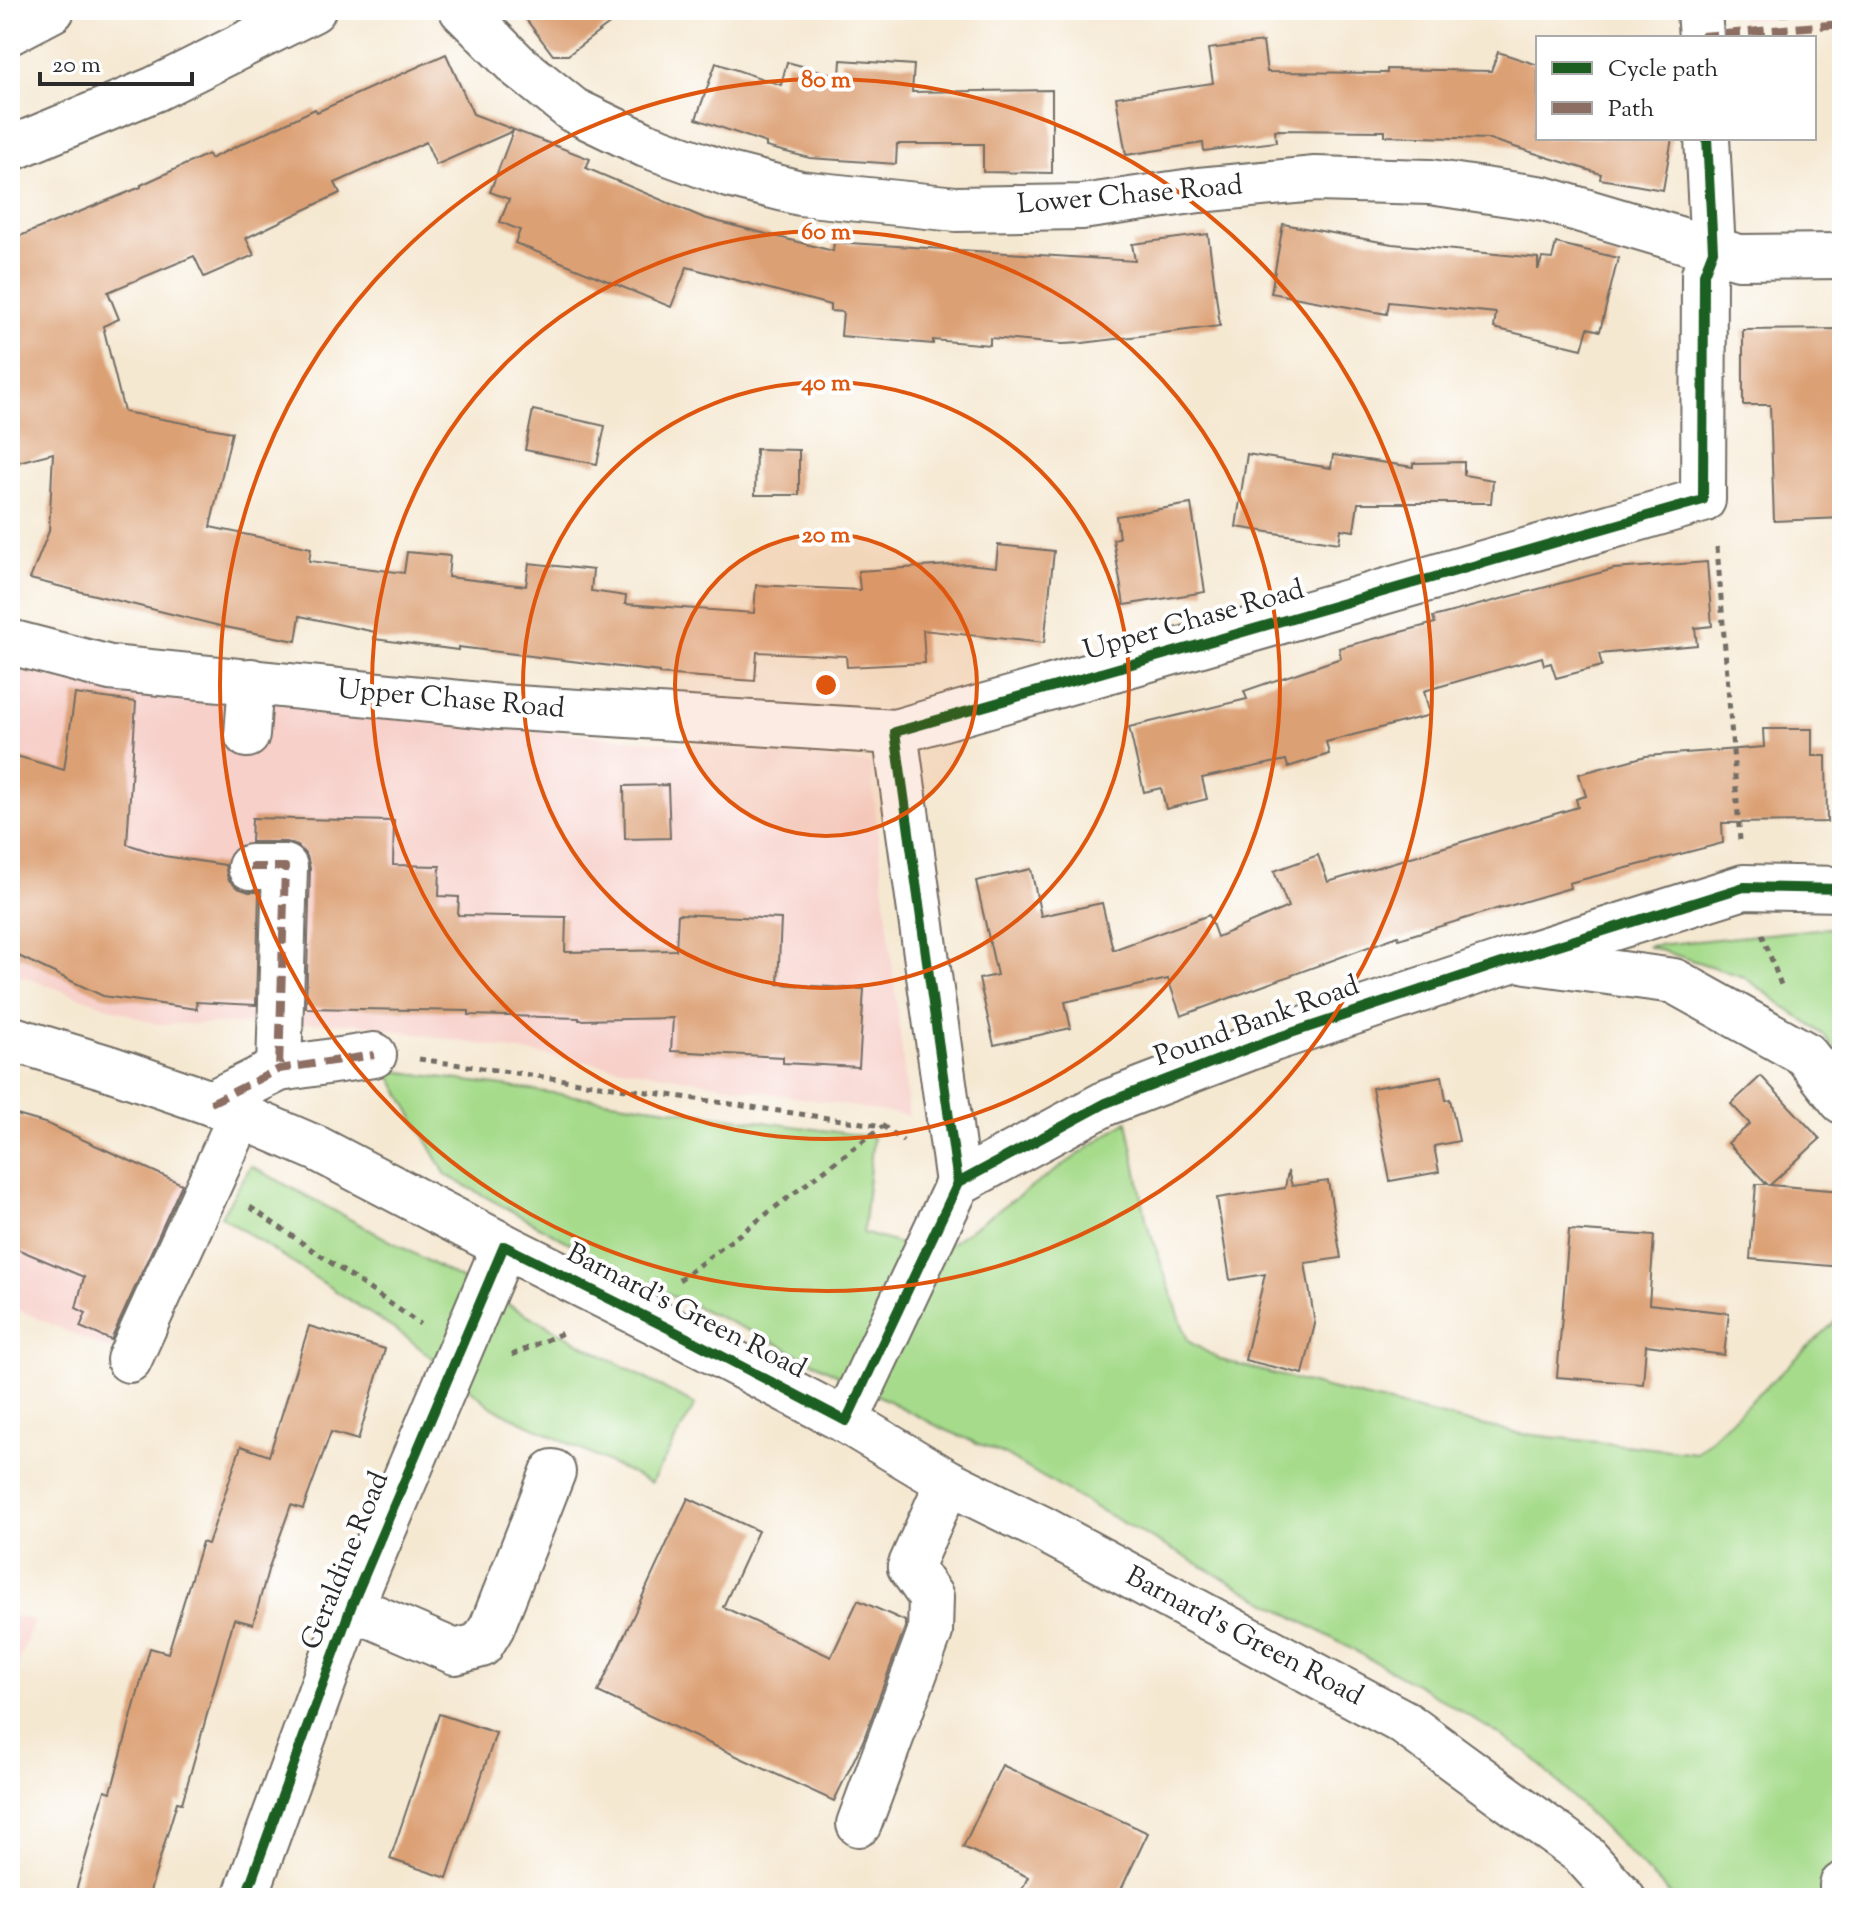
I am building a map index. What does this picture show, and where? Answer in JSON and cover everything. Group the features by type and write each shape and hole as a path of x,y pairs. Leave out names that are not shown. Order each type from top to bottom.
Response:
{"street":[{"path":"10,32 52,10"},
{"path":"10,149 155,89 313,10"},
{"name":"Lower Chase Road","path":"462,10 517,65 573,110 660,150 729,175 800,193 956,209 1082,207 1199,190 1315,179 1430,182 1544,199 1739,257 1842,256"},
{"path":"1699,10 1701,36"},
{"path":"1703,500 1704,274 1713,251 1707,140"},
{"name":"Upper Chase Road","path":"10,642 110,668 500,707 895,732 1703,500"},
{"path":"247,735 251,681"},
{"path":"846,1421 958,1183 895,732"},
{"path":"250,867 285,867 279,1069"},
{"name":"Pound Bank Road","path":"958,1183 1106,1103 1273,1039 1744,887 1842,889"},
{"path":"1514,959 1674,981 1805,1054 1842,1101"},
{"name":"Barnard's Green Road","path":"10,1038 109,1068 226,1109 318,1149 846,1421 948,1482 1053,1534 1403,1722 1582,1853 1623,1898"},
{"path":"129,1360 212,1181 226,1109 279,1069 374,1055"},
{"name":"Geraldine Road","path":"245,1898 351,1607 504,1246"},
{"path":"351,1607 455,1652 481,1645 492,1627 553,1472"},
{"path":"859,1824 930,1632 931,1597 910,1567 948,1482"}],"path":[{"path":"1703,500 1717,549 1744,887"},
{"path":"374,1055 883,1126 958,1183"},
{"path":"212,1181 459,1351"}],"shaded area":[{"path":"1741,10 1842,10 1842,14 1742,20"},
{"path":"10,668 66,681 870,764 909,1116 353,1023 156,1024 10,972"},
{"path":"10,1119 191,1184 114,1352 10,1306"},
{"path":"10,1615 34,1620 10,1684"}],"green space":[{"path":"1842,929 1842,1062 1824,1035 1744,977 1647,946"},
{"path":"387,1070 873,1137 863,1233 935,1254 1127,1121 1147,1223 1188,1341 1221,1360 1515,1433 1696,1453 1842,1315 1842,1898 1674,1898 1527,1752 1428,1691 1005,1455 941,1428 774,1342 635,1279 446,1175"},
{"path":"251,1166 695,1405 651,1483 493,1408 409,1339 221,1216"}],"building":[{"path":"519,10 628,10 568,55 553,55"},
{"path":"1263,42 1267,72 1387,73 1387,69 1491,71 1498,52 1536,64 1536,140 1672,140 1663,190 1600,179 1601,174 1489,139 1385,136 1385,131 1275,130 1276,142 1204,151 1203,143 1126,155 1116,97 1213,83 1208,49"},
{"path":"446,54 473,114 590,159 586,168 704,218 833,251 834,242 1135,261 1132,244 1208,234 1220,326 1062,344 990,338 990,345 933,340 933,344 841,336 843,312 830,311 830,305 687,267 671,307 515,243 520,230 500,222 509,199 490,192 513,131 436,165 426,142 335,183 340,193 246,238 254,255 204,277 194,256 108,292 119,319 103,326 124,412 232,432 210,527 311,548 309,561 404,573 407,552 450,556 448,577 526,586 529,563 593,570 591,591 626,596 625,604 754,613 756,585 860,590 858,571 967,564 996,567 998,545 1054,551 1044,643 923,630 925,663 847,667 846,656 757,652 755,681 659,674 374,639 375,632 300,616 296,641 220,626 30,579 49,531 53,453 10,464 10,240 141,187 208,154 210,159 315,109 317,112"},
{"path":"841,60 914,65 912,92 1052,90 1052,173 983,172 983,144 897,144 896,164 810,158 766,147 766,143 696,119 716,63 781,85 787,62 840,76"},
{"path":"1283,224 1392,244 1538,258 1538,270 1542,258 1552,259 1556,243 1618,258 1600,331 1588,328 1582,349 1494,328 1496,313 1389,302 1387,314 1271,293"},
{"path":"1842,329 1842,518 1774,521 1770,405 1743,405 1743,330"},
{"path":"533,410 605,426 597,464 525,450"},
{"path":"756,449 799,450 799,495 755,495"},
{"path":"1247,454 1331,468 1333,455 1413,467 1413,463 1464,462 1464,475 1493,480 1491,503 1358,503 1354,531 1341,529 1339,543 1236,527"},
{"path":"1191,504 1205,592 1124,605 1113,539 1119,538 1116,516"},
{"path":"1707,562 1712,626 1695,628 1697,645 1599,654 1602,666 1556,678 1551,663 1544,665 1542,657 1424,691 1430,715 1326,742 1329,754 1288,767 1286,760 1202,778 1207,799 1166,809 1161,788 1144,792 1129,727 1247,699 1244,691 1341,658 1339,648 1435,623 1433,617 1614,569"},
{"path":"75,694 136,702 127,844 164,856 225,865 228,879 237,888 259,892 256,1005 196,1002 197,1009 103,996 10,952 10,754 64,770"},
{"path":"1763,729 1812,729 1812,756 1826,756 1827,822 1722,823 1723,843 1569,883 1570,888 1399,939 1398,936 1181,1016 1168,979 1065,1002 1071,1028 994,1045 979,979 997,975 976,881 1031,869 1041,916 1102,903 1113,950 1209,915 1217,937 1288,907 1274,871 1318,855 1328,882 1578,807 1576,799 1586,796 1579,774 1646,756 1764,747"},
{"path":"668,785 670,838 625,839 624,786"},
{"path":"252,818 394,821 393,865 440,866 439,896 459,897 458,915 566,917 565,952 676,950 678,914 781,919 778,984 864,989 859,1067 783,1063 783,1057 671,1051 673,1018 579,1020 469,1015 469,1011 306,1008 310,868 307,856 298,846 286,842 251,842"},
{"path":"1442,1076 1459,1141 1434,1146 1439,1172 1390,1181 1372,1088"},
{"path":"1761,1076 1820,1139 1770,1185 1842,1191 1842,1267 1750,1259 1756,1184 1767,1184 1728,1143 1750,1124 1731,1104"},
{"path":"10,1113 48,1124 182,1184 111,1340 80,1327 86,1313 76,1308 84,1277 10,1246"},
{"path":"1288,1171 1292,1186 1328,1181 1341,1258 1305,1263 1315,1324 1303,1374 1245,1360 1265,1274 1230,1280 1217,1198 1285,1188"},
{"path":"1569,1230 1654,1236 1649,1304 1729,1313 1724,1355 1646,1345 1643,1384 1557,1377"},
{"path":"309,1326 385,1349 358,1440 331,1432 303,1509 291,1505 253,1624 234,1619 182,1803 177,1802 148,1898 74,1898 105,1790 111,1792 150,1648 168,1653 202,1542 208,1544 241,1446 269,1456"},
{"path":"688,1498 758,1531 723,1607 831,1657 858,1600 905,1621 863,1741 834,1801 598,1692"},
{"path":"439,1714 496,1733 447,1878 390,1859"},
{"path":"1002,1765 1148,1833 1117,1898 1018,1898 1028,1877 963,1847"}],"marked path":[{"path":"1700,15 1831,10"},
{"path":"1701,36 1842,24"},
{"path":"250,867 285,867 279,1069"},
{"path":"211,1103 279,1069 374,1055"}],"cycle path":[{"path":"958,1183 895,732 1703,500 1704,274 1713,251 1707,140"},
{"path":"245,1898 351,1607 504,1246 846,1421 958,1183 1106,1103 1273,1039 1744,887 1842,889"}]}
